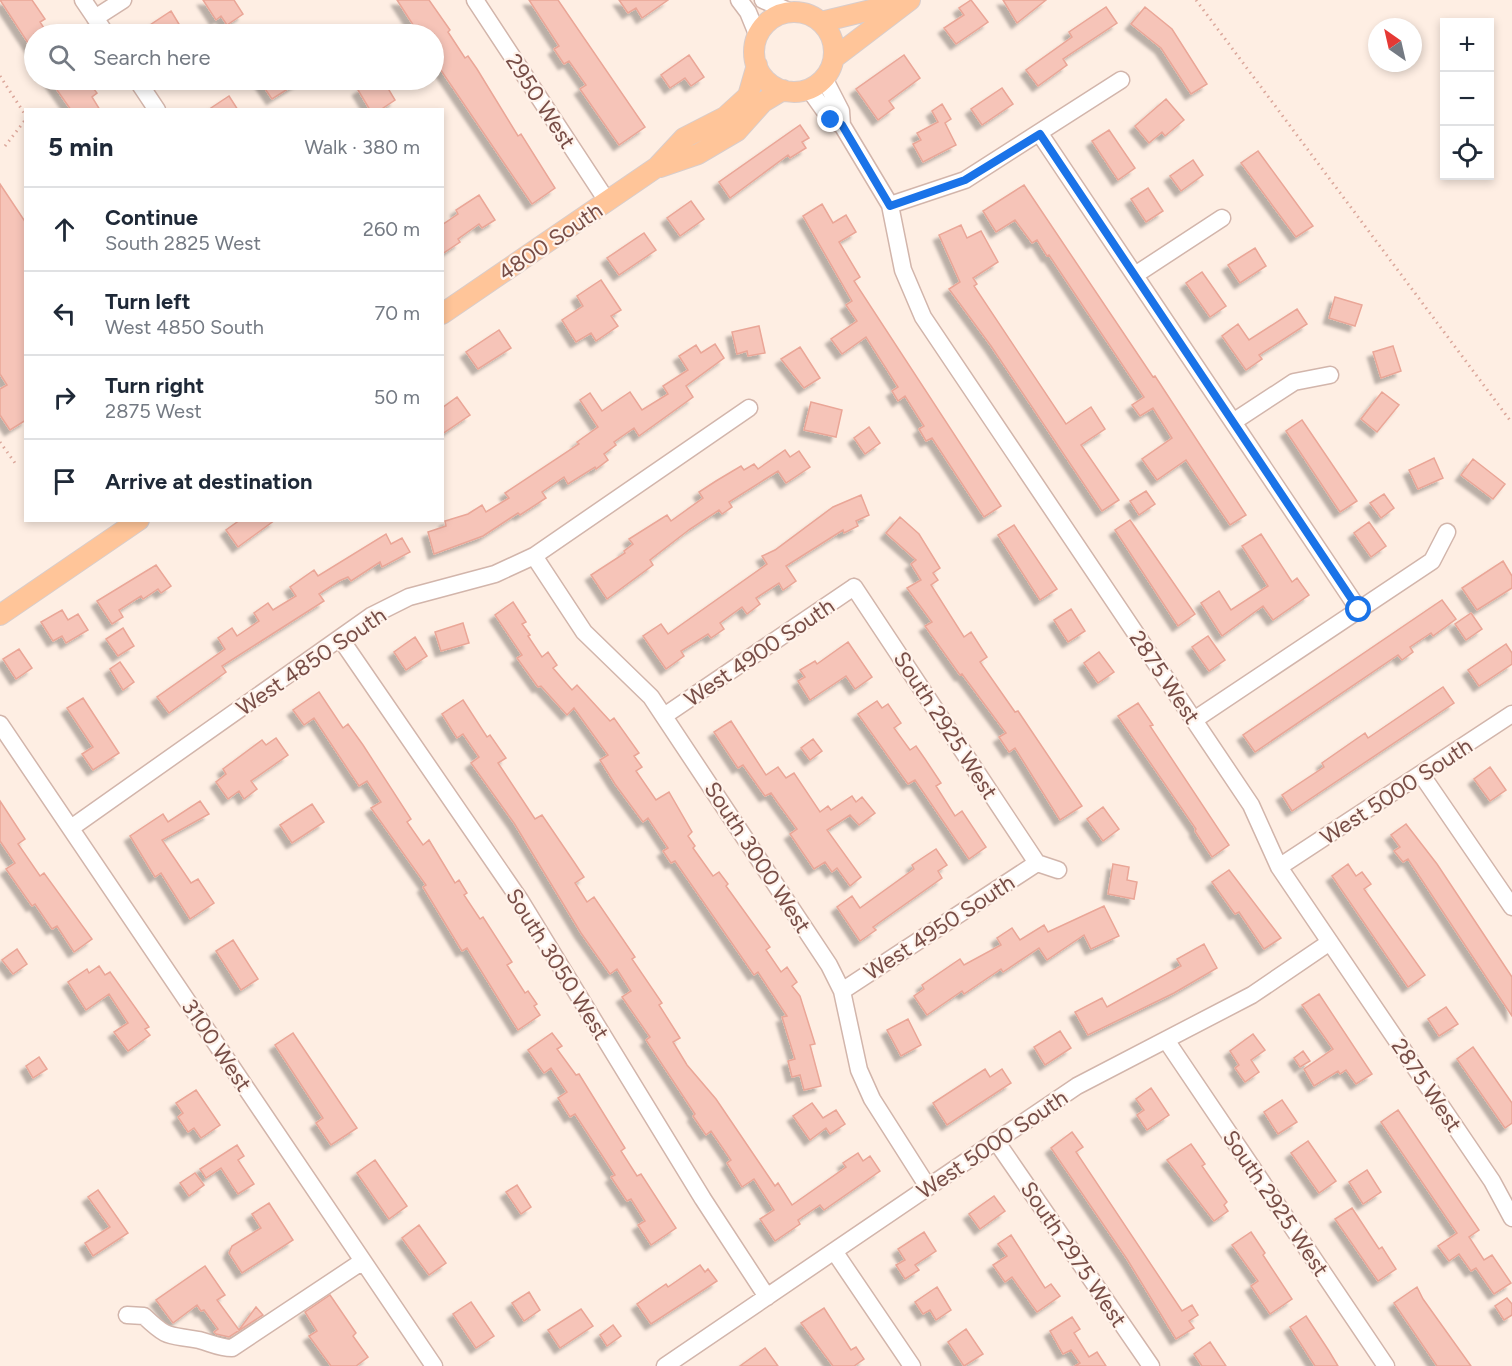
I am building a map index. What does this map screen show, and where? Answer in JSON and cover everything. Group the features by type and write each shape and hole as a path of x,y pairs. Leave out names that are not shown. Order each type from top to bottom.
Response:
{"main road":[{"path":"821,22 909,0"},
{"path":"834,58 831,39 821,22 812,16 791,12 778,15 757,34 754,55 763,76 783,90 816,83 834,58 909,0"},
{"name":"4800 South","path":"444,313 657,167 684,138 725,117 748,96 757,65"},
{"name":"4800 South","path":"657,167 698,153 737,131 763,102 783,90"},
{"path":"0,615 136,522"}],"street":[{"path":"83,0 99,24"},
{"path":"95,18 123,0"},
{"name":"2950 West","path":"475,0 608,201"},
{"path":"739,0 748,12 757,34"},
{"path":"762,0 791,12"},
{"path":"890,206 965,180 1121,80"},
{"name":"2875 West","path":"816,83 831,120 842,125 890,206 903,270 923,317 1251,805 1279,867 1492,1181 1512,1218"},
{"path":"144,90 156,108"},
{"path":"1040,134 1359,610"},
{"path":"1135,275 1222,218"},
{"path":"1233,422 1294,382 1330,375"},
{"name":"West 4850 South","path":"70,828 371,616 409,597 495,574 534,556 748,408"},
{"path":"1194,720 1432,561 1447,532"},
{"name":"South 3000 West","path":"534,556 584,632 651,697 829,965 842,991 859,1070 872,1099 928,1187"},
{"name":"West 4900 South","path":"664,716 856,580"},
{"name":"South 2925 West","path":"856,580 1037,863"},
{"name":"South 3050 West","path":"340,638 520,900 703,1199 767,1297"},
{"name":"West 5000 South","path":"1279,867 1512,714"},
{"name":"3100 West","path":"0,724 363,1261 426,1363"},
{"path":"1421,774 1512,907"},
{"path":"1037,863 1058,870"},
{"name":"West 4950 South","path":"842,991 1037,863"},
{"name":"West 5000 South","path":"665,1366 1077,1086 1252,995 1330,942"},
{"name":"South 2925 West","path":"1166,1040 1386,1366"},
{"name":"South 2975 West","path":"996,1141 1151,1366"},
{"path":"834,1251 912,1366"},
{"path":"127,1315 144,1316 163,1334 232,1348 288,1313 363,1261"}],"path":[{"path":"1196,0 1512,423"},
{"path":"0,76 24,114"},
{"path":"5,146 24,120"},
{"path":"0,442 15,464"}],"building":[{"path":"0,0 32,0 45,19 40,22 41,24 24,24 24,37"},
{"path":"203,0 234,0 243,14 228,24 221,16 216,20"},
{"path":"397,0 429,0 450,30 448,32 465,58 468,56 477,69 518,136 521,134 555,188 532,204 444,75 444,24 413,24"},
{"path":"529,0 558,0 645,127 619,145 580,89 586,85 569,61 564,64 554,49 559,46"},
{"path":"619,0 668,0 642,18 636,8 628,13"},
{"path":"971,0 988,22 956,44 944,28 964,15 959,8"},
{"path":"1003,0 1046,0 1017,23"},
{"path":"1106,7 1117,23 1063,59 1067,65 1038,86 1026,70 1072,37 1069,32"},
{"path":"1145,7 1172,29 1207,84 1191,94 1161,48 1131,24"},
{"path":"171,11 179,24 152,24"},
{"path":"689,55 704,77 691,86 685,78 670,88 661,75"},
{"path":"904,55 920,78 889,101 894,108 878,120 856,89"},
{"path":"1002,88 1013,104 982,125 971,109"},
{"path":"57,90 95,90 97,93 92,97 99,108 70,108"},
{"path":"266,90 286,90 272,99"},
{"path":"358,90 389,90 395,100 383,108 369,108"},
{"path":"229,96 237,108 211,108"},
{"path":"1166,99 1184,120 1165,136 1162,132 1149,143 1135,126"},
{"path":"942,104 951,119 945,123 956,145 923,162 913,144 921,140 917,133 938,122 932,111"},
{"path":"800,125 809,138 802,142 806,148 790,158 788,155 730,198 719,182"},
{"path":"1109,130 1135,168 1118,180 1092,141"},
{"path":"1258,151 1313,226 1296,237 1241,163"},
{"path":"1193,160 1203,175 1181,191 1170,176"},
{"path":"0,184 24,220 24,421 10,430 0,415 0,389 7,385 0,374"},
{"path":"1024,185 1153,377 1155,376 1246,515 1230,525 1186,460 1157,480 1142,459 1172,438 1153,408 1140,416 1132,405 1144,397 1037,240 1032,243 1015,220 996,232 983,211"},
{"path":"1148,188 1163,211 1146,222 1131,199"},
{"path":"479,195 495,220 482,228 479,224 458,239 460,242 444,253 444,224 458,214 456,210"},
{"path":"691,201 704,219 680,236 667,218"},
{"path":"822,204 833,223 846,215 856,232 839,242 860,277 854,281 1001,506 984,517 932,438 926,441 919,429 924,426 905,396 898,401 892,391 898,387 866,337 842,354 831,339 857,321 846,305 852,301 803,216"},
{"path":"961,225 967,238 981,231 998,262 973,278 977,284 974,286 1066,424 1091,407 1105,429 1081,445 1119,500 1102,511 991,346 949,289 960,282 939,235"},
{"path":"644,233 656,250 619,275 607,258"},
{"path":"1255,248 1266,266 1240,283 1228,265"},
{"path":"1202,272 1226,306 1210,317 1186,283"},
{"path":"601,280 621,310 611,316 618,326 596,341 591,333 576,342 562,320 583,306 577,296"},
{"path":"1335,297 1362,305 1355,326 1329,318"},
{"path":"1297,309 1307,324 1259,355 1262,359 1246,370 1222,336 1238,324 1249,340"},
{"path":"759,326 765,353 748,356 747,351 737,354 732,332"},
{"path":"499,330 511,348 478,369 466,352"},
{"path":"715,344 724,358 686,386 693,397 639,436 634,428 614,442 616,445 604,454 608,460 596,469 595,467 568,484 564,477 542,492 546,498 520,515 518,513 483,536 434,554 428,532 446,526 445,521 468,514 482,505 486,512 509,498 505,493 579,444 577,442 598,427 580,400 590,393 602,411 630,392 642,410 668,394 663,386 688,370 679,356 696,345 701,353"},
{"path":"1393,346 1401,371 1381,378 1373,352"},
{"path":"800,347 820,378 804,388 781,359"},
{"path":"1382,392 1399,405 1377,432 1361,419"},
{"path":"457,397 470,415 444,433 444,407"},
{"path":"811,402 842,410 836,437 804,430"},
{"path":"1302,420 1357,501 1340,512 1286,431"},
{"path":"869,427 880,443 865,454 854,438"},
{"path":"785,450 790,457 799,451 810,467 786,483 778,471 729,502 732,507 722,514 719,510 690,529 650,560 653,565 607,599 591,575 625,553 624,551 633,544 629,539 667,515 671,521 703,498 699,492 741,466 744,470 754,464 758,469"},
{"path":"1434,458 1443,478 1418,489 1409,470"},
{"path":"1473,459 1505,484 1493,499 1461,475"},
{"path":"1146,491 1155,504 1139,515 1130,501"},
{"path":"1384,494 1394,508 1381,518 1370,503"},
{"path":"861,495 869,515 856,521 858,526 844,533 843,530 786,566 796,581 783,590 779,583 756,598 760,604 747,614 742,607 720,623 724,629 711,638 708,634 681,651 684,656 666,669 643,636 661,624 668,634 767,564 762,556 775,550 833,507"},
{"path":"900,517 919,534 940,568 933,573 938,580 931,585 964,637 971,632 987,657 980,662 1015,712 1018,711 1082,806 1060,820 1015,748 1009,752 999,737 1006,733 925,626 932,622 907,588 921,580 911,564 916,560 886,533"},
{"path":"1130,520 1195,614 1178,626 1115,530"},
{"path":"237,522 272,522 238,547 226,530"},
{"path":"1369,522 1386,546 1371,557 1354,533"},
{"path":"1014,525 1057,589 1040,600 998,535"},
{"path":"386,534 391,544 402,538 410,552 382,567 380,562 351,581 348,577 319,594 324,601 222,666 226,672 169,713 157,697 225,649 218,638 232,628 237,636 259,621 254,613 268,603 273,610 296,596 290,587 314,570 318,576"},
{"path":"1261,534 1292,582 1297,578 1309,595 1273,620 1263,606 1222,636 1201,603 1219,591 1231,610 1268,586 1242,546"},
{"path":"1503,561 1512,576 1512,588 1477,610 1462,588"},
{"path":"156,565 171,586 161,593 158,589 143,599 141,596 119,610 123,617 112,624 97,601"},
{"path":"1442,600 1456,619 1433,636 1431,633 1410,647 1413,652 1402,660 1398,655 1255,752 1243,735"},
{"path":"513,602 526,622 522,624 530,635 528,636 542,657 548,652 557,665 553,668 572,690 577,685 610,721 614,718 639,753 634,756 642,767 636,771 656,800 669,792 692,832 688,836 695,846 693,848 713,876 719,872 728,884 726,886 770,947 766,950 781,972 787,967 797,982 792,986 800,996 815,1044 810,1045 821,1086 804,1090 800,1075 792,1077 788,1061 795,1059 782,1017 787,1016 758,972 754,975 675,861 671,863 663,851 668,848 648,818 643,822 615,784 600,760 608,755 574,708 567,715 541,686 538,687 517,658 522,655 495,615"},
{"path":"1071,609 1085,631 1068,642 1054,620"},
{"path":"62,610 68,620 78,614 88,630 66,643 62,636 53,641 41,622"},
{"path":"1471,613 1482,629 1466,640 1455,624"},
{"path":"463,623 469,643 441,651 435,632"},
{"path":"123,628 134,646 118,656 106,639"},
{"path":"1208,636 1225,660 1209,671 1192,647"},
{"path":"415,637 427,656 406,670 394,652"},
{"path":"848,642 872,677 855,689 846,676 810,700 798,681 805,677 800,670 815,661 817,664"},
{"path":"1506,644 1512,653 1512,664 1479,686 1468,670"},
{"path":"19,649 32,668 16,679 3,659"},
{"path":"1099,652 1114,672 1098,683 1084,663"},
{"path":"120,662 134,682 123,690 110,669"},
{"path":"1443,687 1454,703 1292,811 1282,795 1324,767 1322,763 1365,733 1368,738"},
{"path":"319,692 343,728 348,724 363,745 411,819 407,822 423,845 429,840 455,883 459,880 467,893 464,895 480,919 483,917 512,962 507,965 525,993 528,991 537,1004 534,1006 540,1015 518,1030 467,948 462,951 423,887 426,885 371,808 381,802 367,781 359,786 314,718 304,725 293,710"},
{"path":"83,698 119,753 93,770 82,754 93,747 67,708"},
{"path":"463,700 487,737 490,735 506,758 498,763 535,819 542,815 584,877 575,883 587,902 594,897 635,957 632,959 662,1003 659,1005 680,1038 673,1042 687,1065 716,1099 775,1186 778,1183 792,1205 846,1167 843,1163 858,1153 863,1161 870,1156 880,1171 824,1210 820,1205 798,1220 800,1224 775,1241 760,1219 774,1210 754,1179 742,1187 727,1163 731,1160 711,1131 706,1135 693,1116 695,1114 646,1040 650,1037 622,997 631,991 617,969 610,974 581,933 514,823 471,763 479,757 463,734 457,738 442,714"},
{"path":"877,701 882,708 888,704 901,723 894,728 910,750 916,746 941,783 936,786 955,816 962,811 986,847 969,859 915,780 908,784 858,714"},
{"path":"1138,703 1153,725 1150,726 1229,845 1212,857 1195,831 1196,829 1118,716"},
{"path":"731,721 766,775 778,767 786,778 794,773 820,812 828,806 831,810 852,796 856,802 862,797 875,813 859,825 850,815 827,830 861,877 850,886 837,868 832,872 825,862 814,869 790,834 797,829 771,793 765,796 743,765 738,768 714,732"},
{"path":"276,738 288,755 251,781 257,789 244,799 239,791 228,799 216,782 226,774 223,769 262,740 266,745"},
{"path":"813,739 822,751 810,760 801,748"},
{"path":"1490,767 1506,790 1490,801 1474,779"},
{"path":"0,801 25,839 18,844 40,876 44,873 92,939 74,952 57,926 52,929 35,904 32,906 6,869 15,863 0,841"},
{"path":"200,801 209,814 162,840 191,883 198,879 214,903 190,919 161,873 155,877 130,836 163,814 168,822"},
{"path":"312,804 324,822 292,843 280,825"},
{"path":"1103,807 1119,829 1103,841 1087,819"},
{"path":"1406,824 1437,864 1512,977 1512,1016 1408,859 1403,862 1394,851 1400,847 1391,835"},
{"path":"936,849 947,865 938,871 942,878 873,927 876,930 860,941 837,907 852,896 860,908 914,869 912,865"},
{"path":"1113,864 1129,867 1127,880 1137,882 1134,899 1108,894"},
{"path":"1348,864 1356,876 1362,872 1371,884 1364,889 1425,975 1408,987 1332,876"},
{"path":"1229,870 1281,938 1264,949 1239,912 1235,914 1212,882"},
{"path":"1104,906 1119,936 1091,949 1084,935 1047,960 1039,948 1003,972 1001,969 964,994 962,991 927,1015 914,996 924,989 922,985 960,959 964,965 1001,945 997,938 1012,928 1020,940 1044,925 1048,932"},
{"path":"233,940 258,979 241,990 216,951"},
{"path":"1204,944 1217,968 1174,993 1088,1035 1075,1012 1102,998 1107,1007 1181,966 1177,959"},
{"path":"17,949 27,964 13,974 2,960"},
{"path":"99,966 105,975 110,972 149,1027 145,1029 150,1035 128,1051 114,1032 128,1023 109,994 86,1010 68,982 87,969 89,973"},
{"path":"1319,994 1372,1074 1356,1084 1346,1070 1340,1074 1338,1071 1314,1086 1304,1069 1333,1049 1302,1005"},
{"path":"1446,1007 1458,1024 1439,1036 1428,1019"},
{"path":"908,1019 921,1045 901,1056 887,1030"},
{"path":"1060,1031 1071,1048 1045,1065 1034,1047"},
{"path":"293,1033 357,1128 331,1145 316,1123 323,1118 275,1045"},
{"path":"552,1033 562,1046 557,1049 576,1075 579,1074 625,1148 621,1151 637,1176 641,1174 676,1228 651,1245 638,1225 645,1221 631,1199 627,1201 611,1177 615,1175 575,1114 570,1117 558,1098 567,1092 551,1068 544,1073 528,1050"},
{"path":"1253,1034 1265,1050 1251,1060 1259,1072 1245,1082 1235,1068 1239,1065 1230,1051"},
{"path":"1473,1047 1512,1103 1512,1123 1505,1128 1457,1059"},
{"path":"1303,1051 1310,1061 1300,1067 1294,1058"},
{"path":"39,1057 47,1069 33,1078 26,1066"},
{"path":"985,1069 990,1077 1002,1069 1011,1083 947,1125 933,1103"},
{"path":"1151,1088 1169,1115 1147,1130 1137,1115 1144,1110 1136,1099"},
{"path":"196,1090 220,1125 201,1138 194,1128 188,1132 178,1117 183,1113 176,1103"},
{"path":"1282,1100 1297,1122 1278,1134 1264,1112"},
{"path":"812,1103 823,1118 836,1110 845,1124 830,1134 826,1128 810,1140 793,1116"},
{"path":"1398,1110 1479,1230 1469,1237 1484,1260 1492,1255 1511,1283 1494,1294 1476,1268 1471,1271 1459,1254 1449,1261 1438,1246 1457,1233 1381,1122"},
{"path":"1072,1132 1083,1147 1076,1152 1182,1311 1192,1305 1198,1315 1189,1321 1194,1328 1176,1339 1127,1259 1051,1148"},
{"path":"1308,1141 1336,1181 1319,1193 1291,1153"},
{"path":"1191,1144 1205,1164 1202,1166 1227,1202 1224,1205 1228,1211 1214,1221 1167,1160"},
{"path":"237,1145 244,1156 238,1160 254,1184 238,1194 221,1168 206,1178 200,1169"},
{"path":"375,1160 407,1206 389,1219 357,1173"},
{"path":"1367,1170 1381,1192 1363,1204 1349,1182"},
{"path":"195,1173 204,1185 189,1196 180,1183"},
{"path":"517,1185 531,1207 521,1214 506,1192"},
{"path":"98,1190 128,1233 93,1256 85,1243 110,1227 88,1197"},
{"path":"994,1196 1005,1211 980,1229 969,1214"},
{"path":"269,1203 293,1240 242,1273 229,1253 232,1246 261,1228 252,1214"},
{"path":"1352,1208 1379,1249 1382,1247 1396,1269 1378,1281 1335,1219"},
{"path":"419,1225 446,1263 429,1275 402,1238"},
{"path":"924,1232 936,1251 915,1265 919,1270 905,1279 896,1265 905,1260 898,1249"},
{"path":"1251,1232 1292,1299 1270,1314 1251,1286 1258,1281 1232,1245"},
{"path":"1011,1235 1045,1288 1051,1284 1060,1296 1037,1312 1012,1277 1005,1282 993,1265 1007,1256 998,1244"},
{"path":"700,1265 705,1272 708,1269 717,1281 651,1324 637,1304 666,1284 668,1287"},
{"path":"205,1266 225,1295 217,1300 239,1330 256,1307 263,1315 229,1337 214,1332 218,1329 204,1310 201,1311 197,1305 173,1323 156,1300"},
{"path":"937,1287 951,1310 936,1320 930,1310 923,1314 915,1302"},
{"path":"1417,1287 1423,1299 1471,1366 1437,1366 1394,1303"},
{"path":"529,1292 540,1310 524,1321 512,1303"},
{"path":"330,1295 356,1333 353,1336 368,1357 356,1366 331,1366 309,1336 317,1331 305,1312"},
{"path":"1507,1298 1512,1304 1512,1315 1504,1320 1495,1306"},
{"path":"471,1302 494,1336 476,1348 453,1314"},
{"path":"824,1308 851,1350 856,1347 864,1359 854,1366 833,1366 801,1323"},
{"path":"581,1309 593,1326 560,1348 548,1330"},
{"path":"1306,1316 1338,1366 1315,1366 1290,1327"},
{"path":"1072,1317 1080,1329 1074,1333 1089,1357 1097,1352 1106,1366 1075,1366 1080,1363 1071,1350 1063,1354 1050,1331"},
{"path":"613,1325 621,1336 607,1346 600,1335"},
{"path":"966,1329 983,1354 964,1366 948,1342"},
{"path":"1210,1342 1226,1366 1202,1366 1194,1354"},
{"path":"765,1348 778,1366 740,1366"}],"route":[{"path":"831,120 842,125 873,173 890,206 965,180 1040,134 1359,610"}]}
